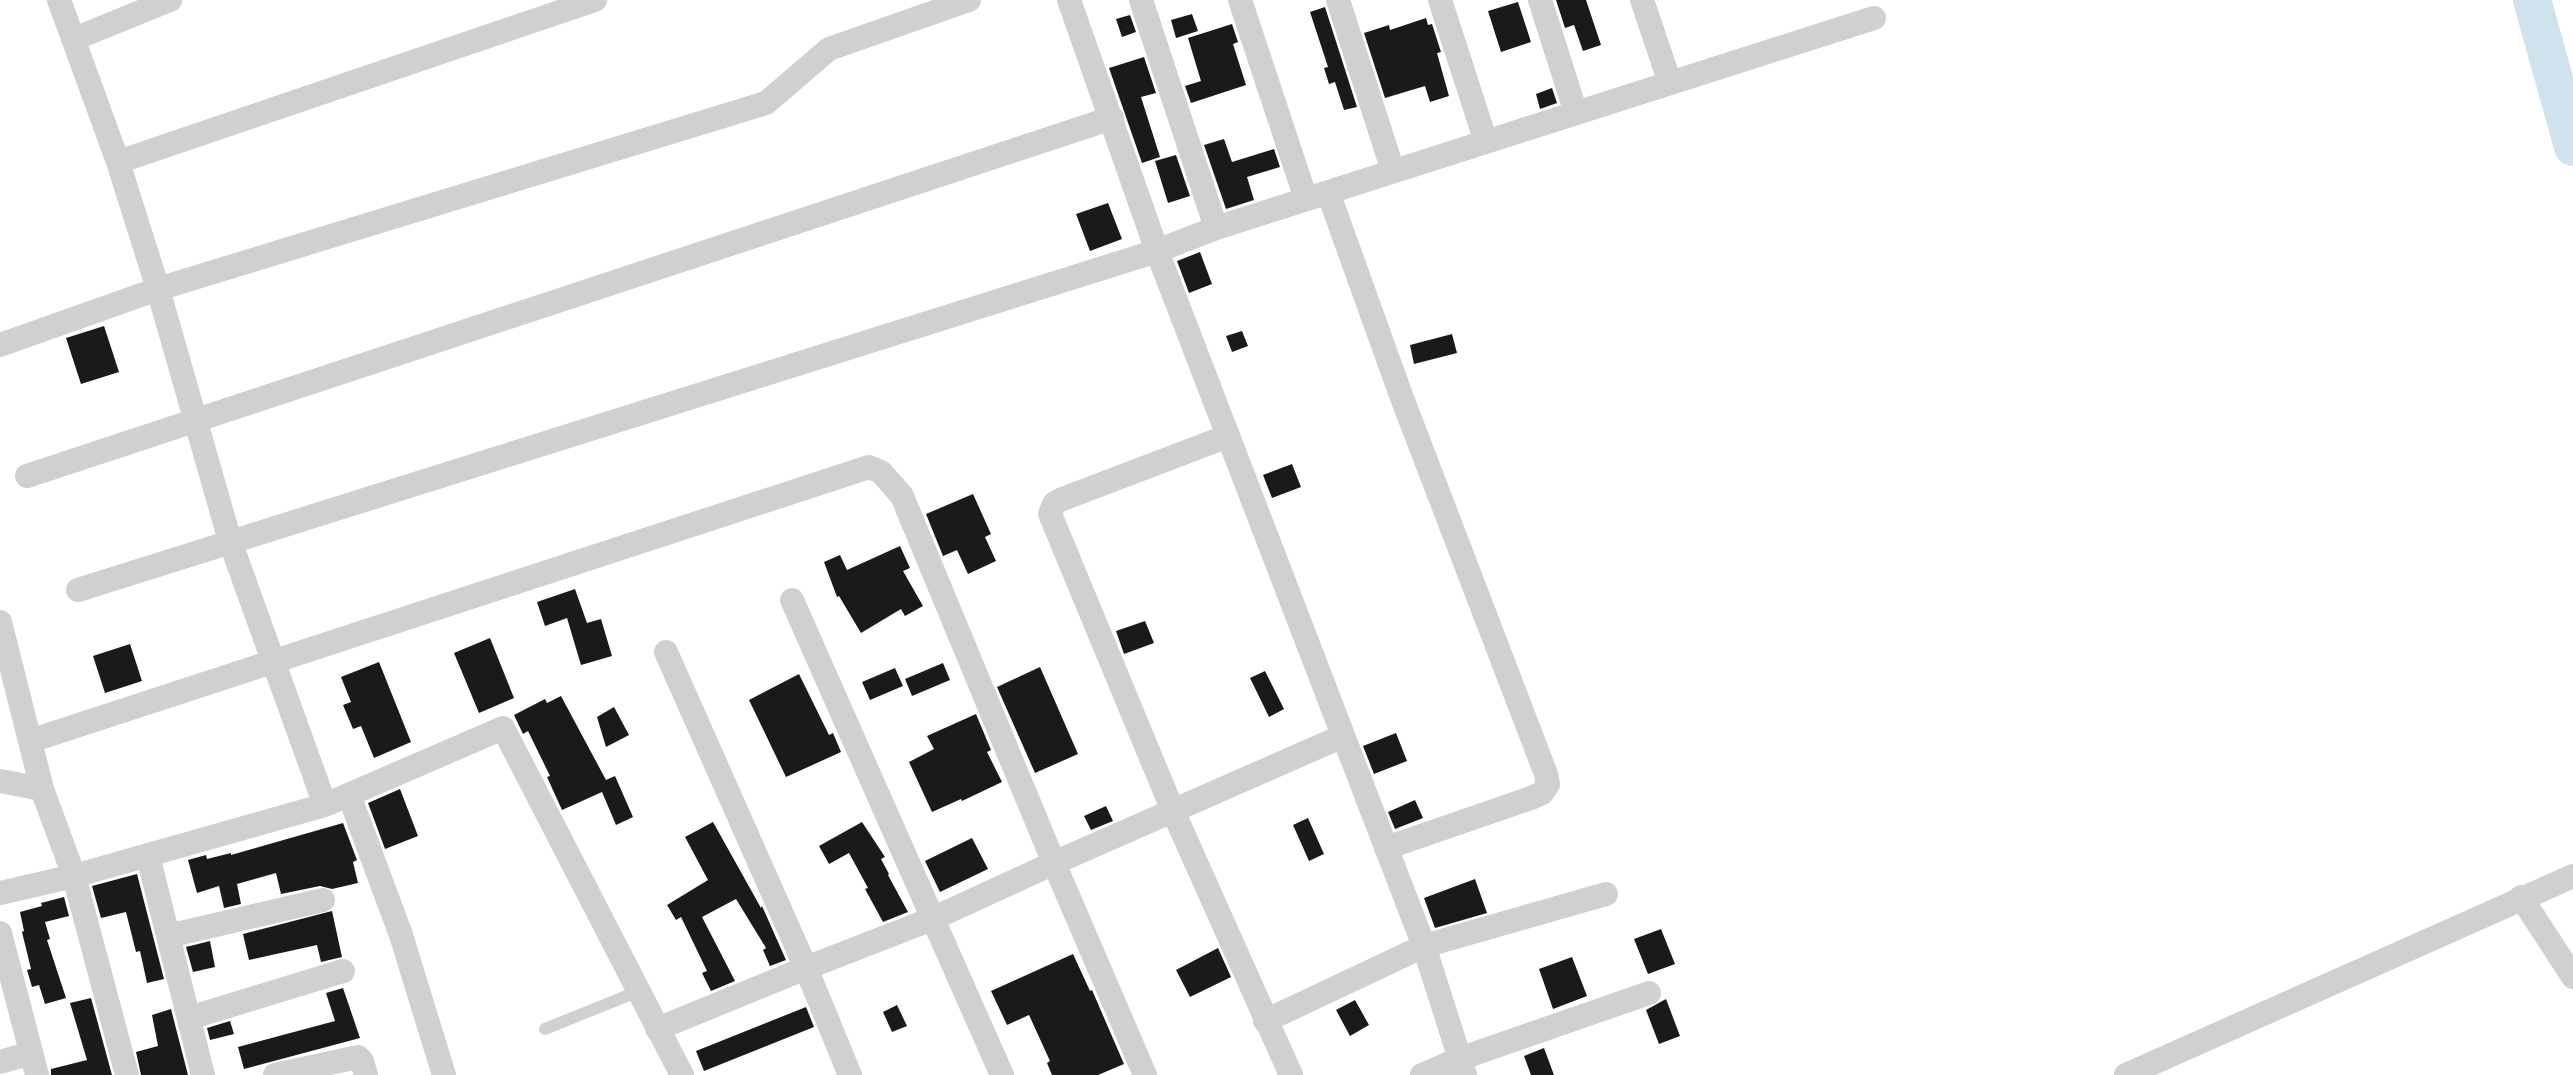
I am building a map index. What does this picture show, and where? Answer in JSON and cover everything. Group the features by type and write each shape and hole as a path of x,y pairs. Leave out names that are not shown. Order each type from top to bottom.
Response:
{"street":[{"path":"59,0 118,162 158,289 230,541 325,805"},
{"path":"74,40 170,0"},
{"path":"118,162 595,0"},
{"path":"0,345 158,289 766,103 829,49 969,0"},
{"path":"1069,0 1157,251 1424,946 1462,1067"},
{"path":"1141,0 1216,228"},
{"path":"1240,0 1317,196 1402,398 1548,784 1542,793 1531,798 1386,848"},
{"path":"1338,0 1393,171"},
{"path":"1440,0 1486,142"},
{"path":"1539,0 1576,113"},
{"path":"1642,0 1670,83"},
{"path":"78,590 1157,251 1216,228 1874,18"},
{"path":"27,476 1112,118"},
{"path":"1228,436 1060,500 1051,508 1051,520 1173,811 1291,1075"},
{"path":"30,741 869,467 881,472 902,496 1145,1075"},
{"path":"792,600 1002,1075"},
{"path":"0,622 43,789 74,876 127,1075"},
{"path":"666,652 806,968 850,1075"},
{"path":"0,893 148,856 325,805 503,728 682,1075"},
{"path":"657,1029 932,919 1343,736"},
{"path":"0,781 43,789"},
{"path":"349,795 401,935 444,1075"},
{"path":"148,856 203,1075"},
{"path":"2126,1075 2573,876"},
{"path":"1265,1021 1424,946 1606,894"},
{"path":"2521,897 2573,977"},
{"path":"168,936 323,900"},
{"path":"0,933 6,979 34,1064 0,1062"},
{"path":"188,1018 343,971"},
{"path":"1422,1075 1462,1067 1650,993"},
{"path":"282,1074 358,1057 366,1075"}],"lane":[{"path":"545,1029 639,991"}],"building":[{"path":"1556,0 1586,0 1601,45 1583,51 1574,25 1565,28"},
{"path":"1518,2 1531,42 1501,52 1488,11"},
{"path":"1325,7 1357,107 1344,110 1335,82 1329,84 1324,68 1328,67 1310,12"},
{"path":"1192,14 1198,31 1176,38 1171,20"},
{"path":"1130,15 1136,32 1122,37 1116,19"},
{"path":"1426,18 1428,25 1432,24 1441,52 1437,53 1449,96 1430,102 1425,86 1385,98 1364,33 1389,25 1390,30"},
{"path":"1232,24 1238,42 1233,44 1246,85 1191,103 1185,86 1201,81 1188,38"},
{"path":"1144,57 1156,93 1141,97 1160,157 1142,163 1109,68"},
{"path":"1552,88 1557,103 1540,109 1536,94"},
{"path":"1224,139 1232,162 1274,149 1280,167 1247,177 1254,200 1226,209 1204,145"},
{"path":"1176,155 1190,196 1168,203 1155,161"},
{"path":"1108,203 1122,239 1090,251 1076,214"},
{"path":"1200,252 1212,284 1189,293 1177,261"},
{"path":"104,326 119,372 81,384 66,338"},
{"path":"1242,331 1248,346 1232,352 1226,336"},
{"path":"1452,334 1457,353 1414,364 1410,345"},
{"path":"1292,464 1301,487 1272,498 1263,475"},
{"path":"973,494 991,534 985,537 996,561 968,574 957,550 943,556 926,514"},
{"path":"900,546 910,568 903,571 923,606 905,616 901,609 861,633 839,596 837,597 824,562 840,555 847,570"},
{"path":"575,589 587,623 601,619 612,656 581,665 567,618 545,626 537,602"},
{"path":"1145,621 1154,643 1124,654 1116,631"},
{"path":"490,638 514,698 479,713 454,653"},
{"path":"130,644 142,681 105,693 93,656"},
{"path":"379,662 411,742 374,758 361,726 353,729 343,705 351,702 341,677"},
{"path":"943,663 950,680 912,696 905,679"},
{"path":"1040,667 1078,754 1035,773 997,687"},
{"path":"895,668 903,686 870,700 862,682"},
{"path":"1265,671 1284,709 1269,717 1250,678"},
{"path":"799,674 829,735 833,733 841,752 786,777 749,700"},
{"path":"561,696 606,780 615,776 633,817 616,825 602,792 562,810 547,777 550,776 528,731 523,734 514,715 545,699 547,703"},
{"path":"614,707 629,735 606,747 597,717"},
{"path":"976,714 991,750 987,752 1002,782 932,812 909,762 934,749 927,736"},
{"path":"1396,733 1407,761 1374,774 1363,746"},
{"path":"400,789 418,836 385,849 368,803"},
{"path":"1415,800 1423,818 1395,829 1388,812"},
{"path":"1106,806 1113,821 1091,830 1084,816"},
{"path":"1308,818 1324,854 1309,861 1293,825"},
{"path":"713,822 761,908 762,906 786,960 770,966 763,950 766,948 736,899 702,917 735,981 711,991 702,973 707,971 681,917 676,920 667,905 708,880 685,837"},
{"path":"862,822 885,857 881,859 908,912 883,922 849,853 829,864 819,846"},
{"path":"343,823 357,860 353,862 358,883 332,889 320,886 281,894 276,873 237,884 241,904 224,908 219,886 197,893 188,860 206,855 207,859 231,855"},
{"path":"972,838 988,869 940,892 925,861"},
{"path":"137,874 164,979 147,983 140,951 136,952 126,912 101,918 92,886"},
{"path":"1475,879 1487,913 1435,928 1424,898"},
{"path":"64,897 69,916 45,922 50,939 47,940 66,998 45,1004 39,985 32,987 27,970 31,969 20,912"},
{"path":"332,911 342,957 321,962 317,945 249,960 243,934"},
{"path":"1661,929 1675,964 1648,974 1634,939"},
{"path":"210,941 215,967 193,972 186,947"},
{"path":"1218,948 1231,977 1190,997 1176,970"},
{"path":"1073,954 1124,1064 1098,1075 1052,1075 1047,1063 1050,1061 1029,1015 1007,1025 991,991"},
{"path":"1572,957 1587,996 1553,1009 1539,969"},
{"path":"343,988 360,1038 244,1069 238,1047 335,1021 326,993"},
{"path":"91,998 112,1075 51,1075 51,1069 87,1060 70,1003"},
{"path":"1666,999 1680,1036 1659,1044 1646,1010"},
{"path":"1355,1000 1369,1025 1350,1036 1336,1010"},
{"path":"897,1005 907,1026 892,1032 883,1012"},
{"path":"806,1007 814,1027 704,1071 696,1051"},
{"path":"171,1009 188,1075 141,1075 136,1052 158,1046 152,1015"},
{"path":"230,1021 234,1034 210,1040 207,1028"},
{"path":"1544,1048 1554,1075 1531,1075 1524,1056"}],"waterway":[{"path":"2532,0 2573,147"}]}
